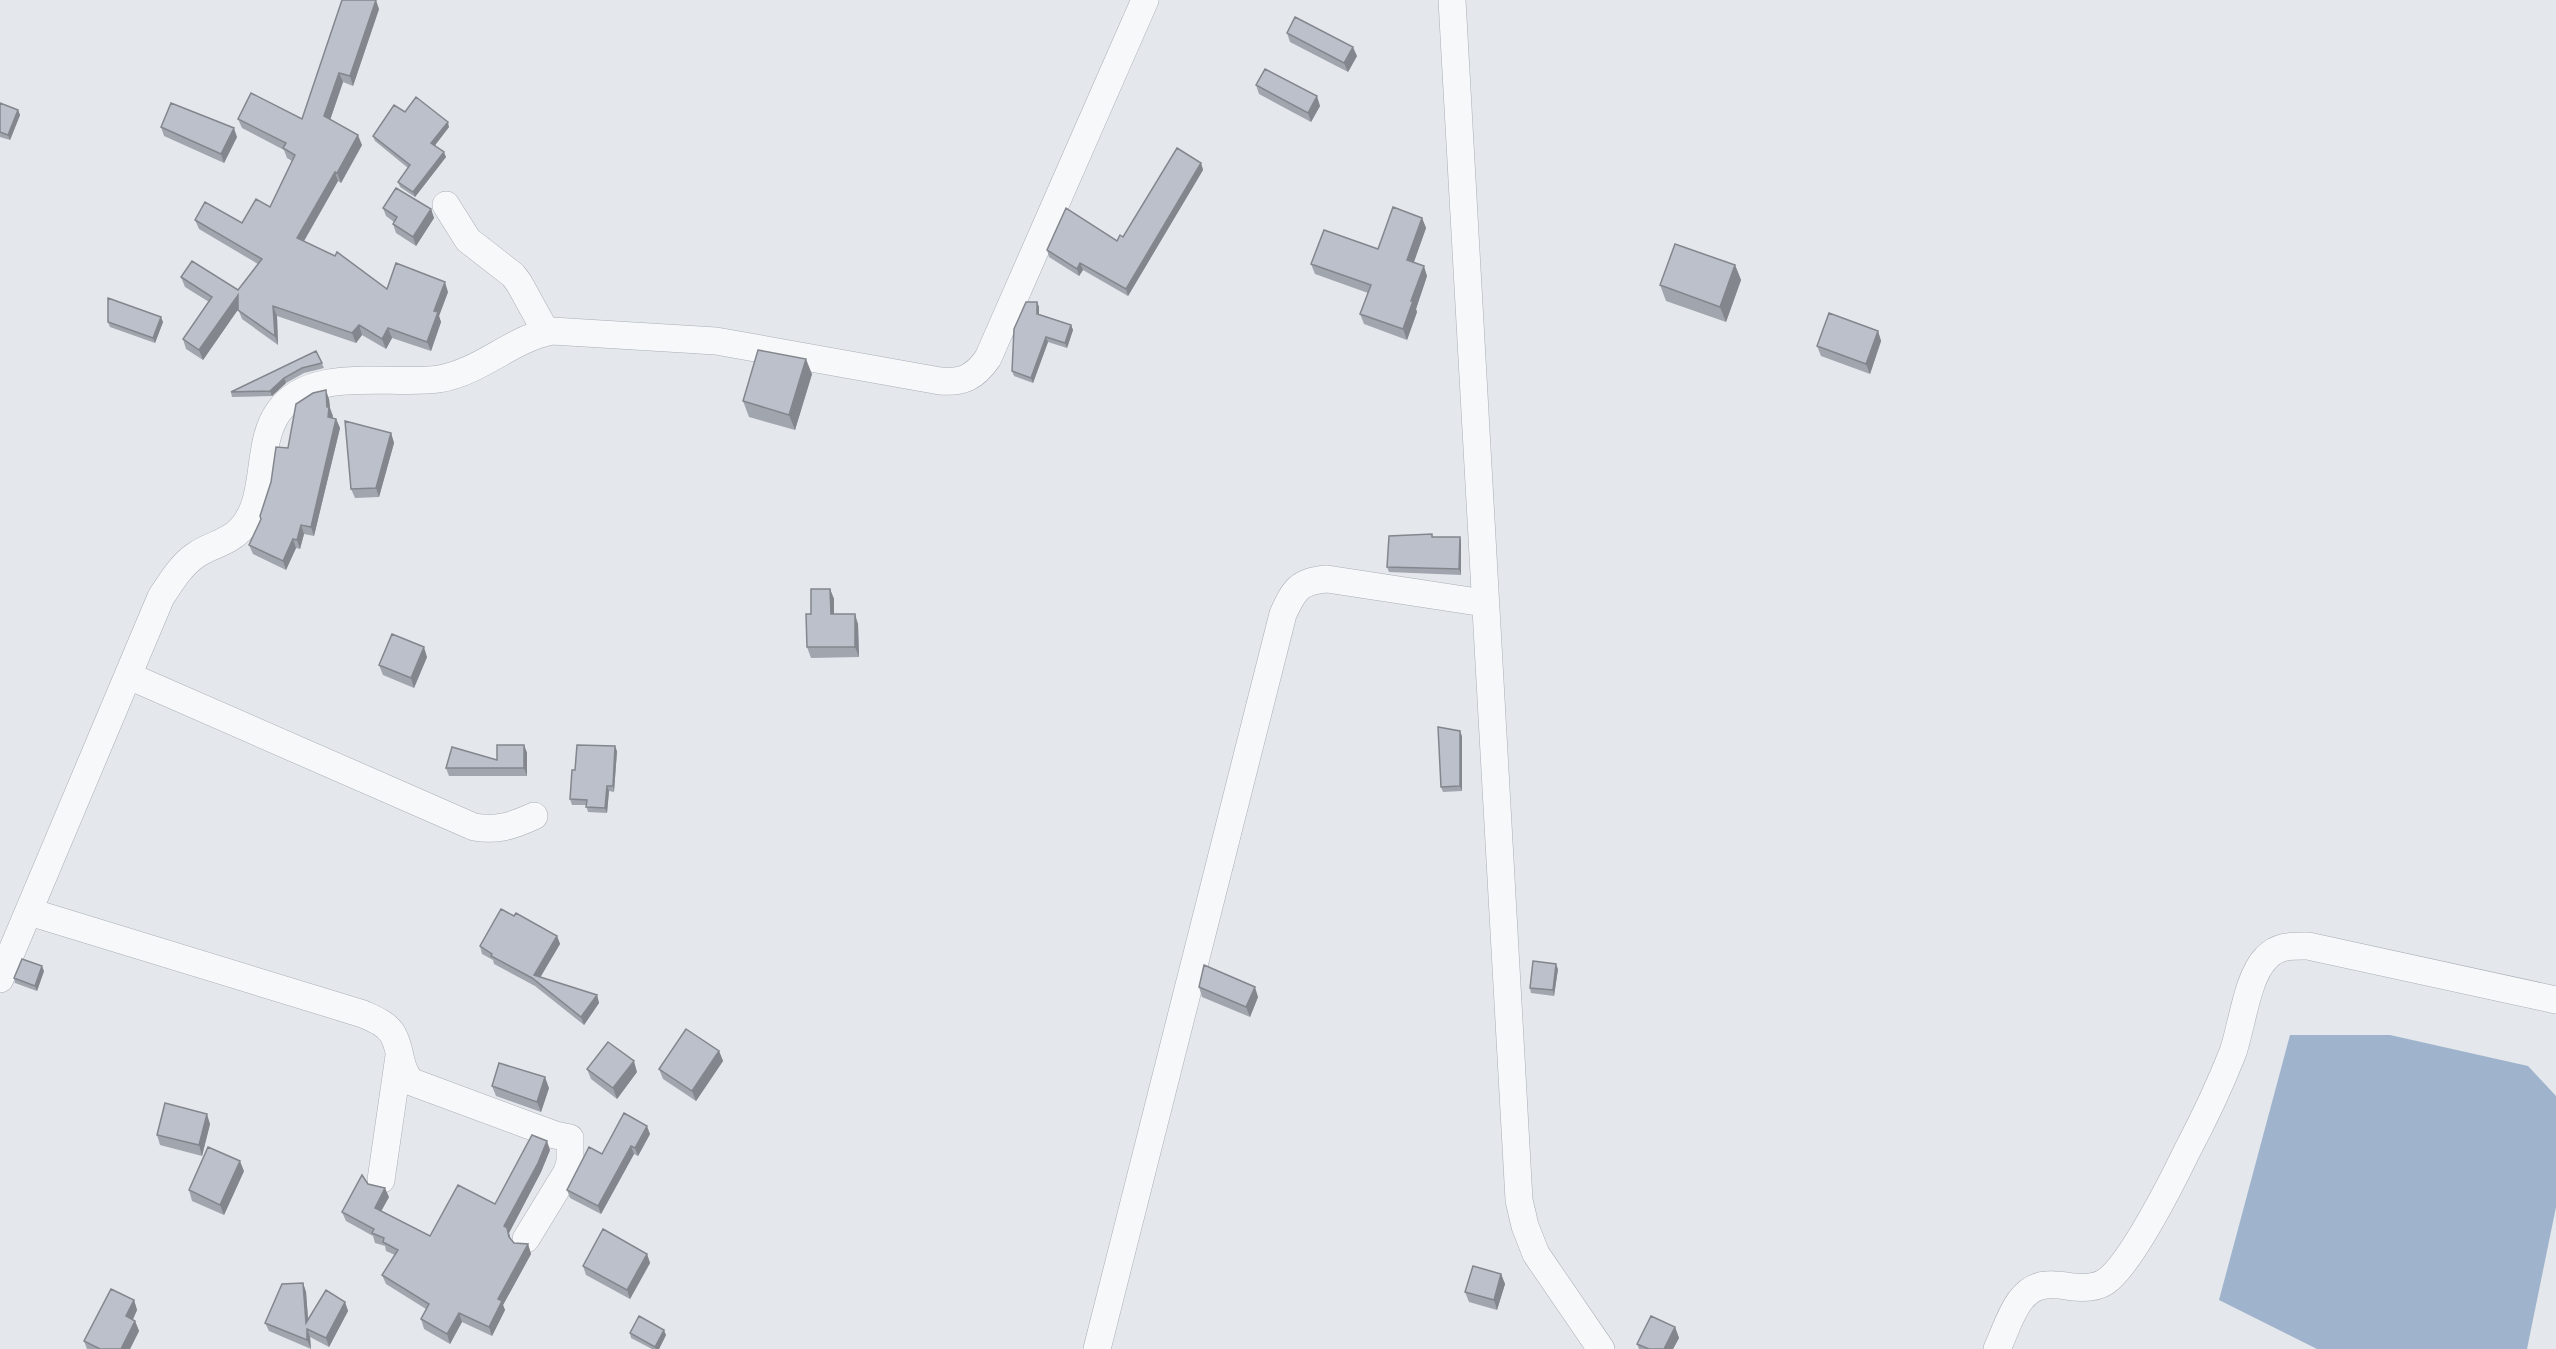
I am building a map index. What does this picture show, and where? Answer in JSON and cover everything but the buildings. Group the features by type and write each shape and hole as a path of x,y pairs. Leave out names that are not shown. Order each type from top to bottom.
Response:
{"street":[{"path":"0,979 161,597 179,570 196,555 239,531 252,513 269,430 279,411 291,398 304,390 326,383 438,379 461,374 546,332 576,331 716,341 940,381 955,382 969,379 980,370 988,358 1145,0"},
{"path":"1452,0 1518,1200 1536,1254 1601,1349"},
{"path":"446,204 468,240 513,275 546,332"},
{"path":"1097,1349 1283,614 1292,595 1306,583 1327,579 1484,603"},
{"path":"129,676 474,827 498,829 512,826 534,816"},
{"path":"30,912 363,1014 380,1022 392,1033 406,1076 412,1082 570,1138 570,1162 567,1172 526,1239"},
{"path":"1997,1349 2021,1299 2029,1291 2047,1285 2089,1287 2114,1274 2170,1185 2192,1142 2232,1053 2256,974 2265,958 2277,949 2289,946 2308,946 2556,1000"},
{"path":"381,1180 399,1055"}],"water":[{"path":"2290,1035 2390,1035 2528,1066 2556,1096 2556,1207 2527,1349 2317,1349 2219,1300"}]}
